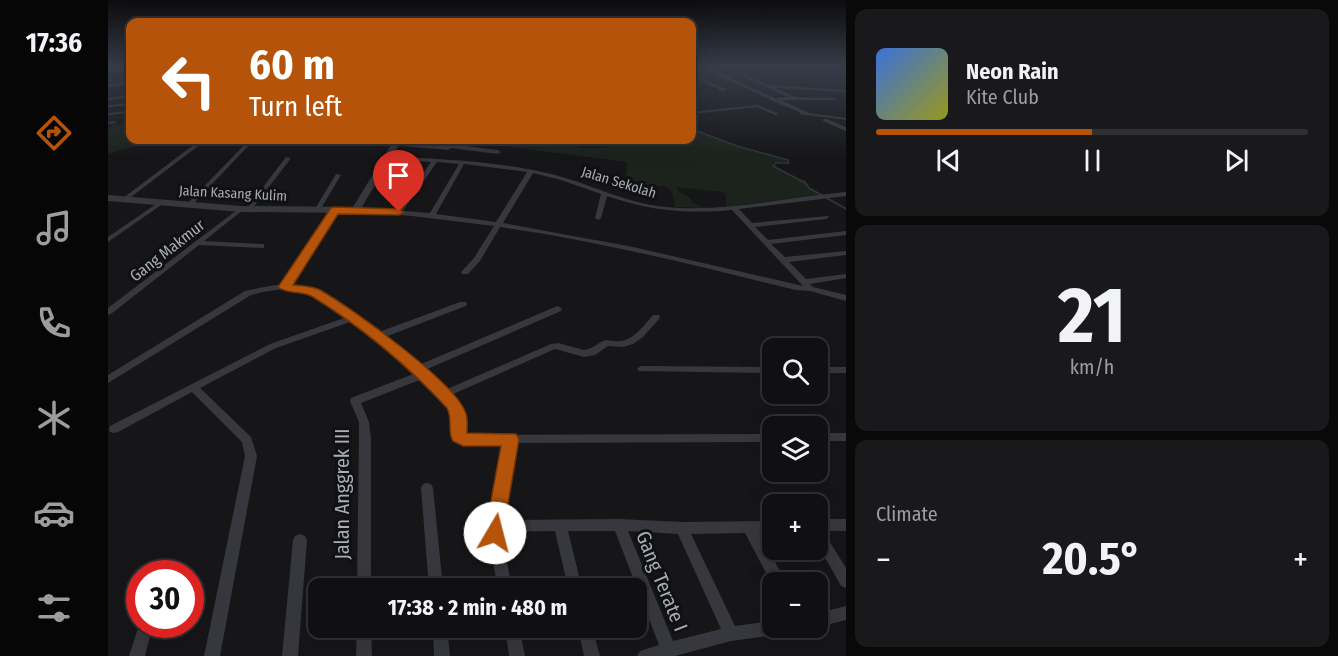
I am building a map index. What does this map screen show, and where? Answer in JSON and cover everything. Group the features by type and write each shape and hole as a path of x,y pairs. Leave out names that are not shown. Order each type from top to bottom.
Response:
{"street":[{"path":"108,99 126,97"},
{"path":"767,97 846,129"},
{"path":"772,99 834,99 831,97"},
{"path":"758,106 756,104 779,101"},
{"path":"108,106 126,104"},
{"path":"696,113 758,106 777,114"},
{"path":"108,114 126,112"},
{"path":"799,113 807,113"},
{"path":"815,116 846,119"},
{"path":"125,199 198,144"},
{"path":"190,204 247,144"},
{"path":"395,144 356,210 432,214 593,239 796,288 846,276"},
{"path":"409,144 498,153"},
{"path":"443,162 450,144"},
{"path":"413,160 422,146"},
{"name":"Gang Makmur","path":"108,312 246,209 288,158"},
{"name":"Jalan Sekolah","path":"385,158 462,163 531,171 604,194 666,209 735,208 846,194"},
{"path":"399,212 434,162"},
{"path":"432,214 462,163"},
{"path":"465,272 477,259 531,171"},
{"path":"318,209 338,175"},
{"path":"598,218 604,194"},
{"name":"Jalan Kasang Kulim","path":"108,198 246,209 356,210"},
{"path":"108,240 162,202"},
{"path":"735,208 808,285 846,298"},
{"path":"285,287 334,210"},
{"path":"750,225 826,217"},
{"path":"766,242 846,233"},
{"path":"198,243 261,246"},
{"path":"783,260 846,254"},
{"path":"108,380 248,293 267,288 285,287 313,291 353,318 422,371 445,394 458,414 459,437 463,439 762,438"},
{"path":"376,337 463,304"},
{"path":"422,371 558,309"},
{"path":"445,394 554,346 560,345 578,352 590,353 607,343 619,346 628,345 656,317"},
{"path":"114,429 273,346 353,318"},
{"path":"642,369 762,370"},
{"path":"828,370 846,370"},
{"name":"Jalan Anggrek III","path":"364,578 365,438 364,422 355,401 422,371"},
{"path":"193,387 247,440 251,456 248,483 212,656"},
{"path":"828,437 846,437"},
{"path":"503,578 495,526 510,439"},
{"path":"427,488 435,578"},
{"name":"Gang Terate I","path":"619,525 669,651"},
{"path":"828,525 846,525"},
{"path":"495,526 762,526"},
{"path":"560,526 573,578"},
{"path":"749,527 774,572"},
{"path":"682,528 731,634"},
{"path":"290,656 300,540"},
{"path":"828,551 846,581"},
{"path":"828,618 846,614"},
{"path":"645,656 731,634 762,630"},
{"path":"137,656 142,638"},
{"path":"364,638 364,656"},
{"path":"441,638 442,656"},
{"path":"514,638 518,656"},
{"path":"588,638 592,656"}],"shaded area":[{"path":"113,124 126,125 126,144 142,144 108,154 108,129"},
{"path":"696,131 737,146 788,160 789,163 776,163 774,166 803,180 809,188 821,194 726,207 726,194 722,192 676,187 693,203 705,208 675,207 672,192 665,186 633,187 631,179 626,176 627,162 488,144 573,144 594,148 609,144 696,144"}],"waterway":[{"path":"696,131 737,146 788,160 789,163 776,163 773,166 805,183"},
{"path":"804,181 809,188 846,209"}],"route":[{"path":"399,212 334,210 285,287 313,291 353,318 419,369 453,405 458,414 457,434 459,437 463,439 510,439 495,533"}]}
